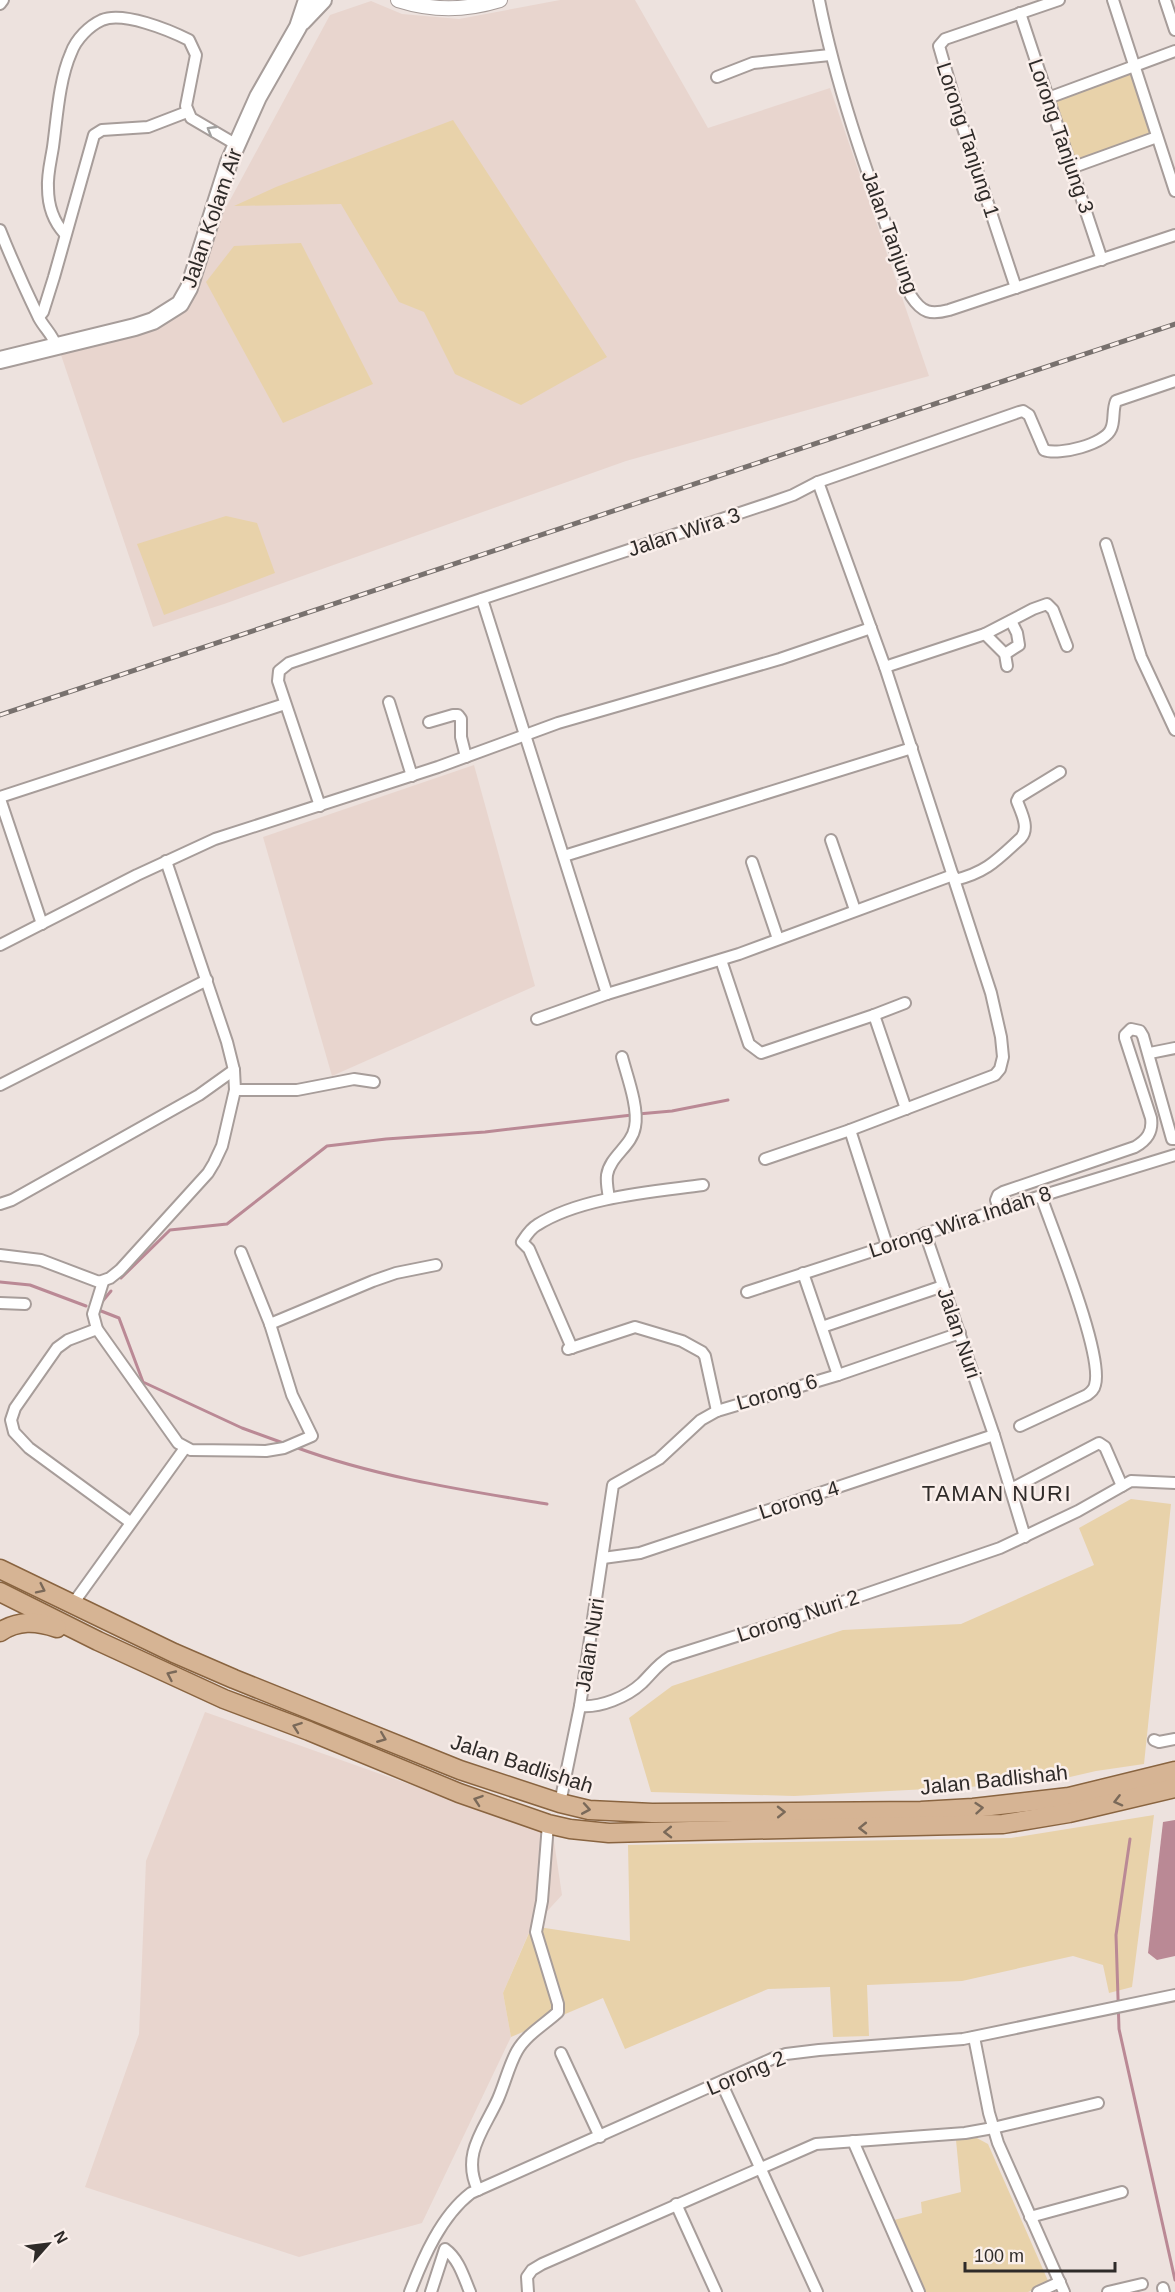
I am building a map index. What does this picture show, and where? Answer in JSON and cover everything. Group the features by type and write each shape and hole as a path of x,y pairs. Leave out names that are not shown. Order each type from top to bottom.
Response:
{"main road":[{"name":"Jalan Kolam Air","path":"0,360 135,327 166,315 180,304 189,288 220,189 237,145 258,97 298,27 307,0"},
{"name":"Jalan Kolam Air","path":"298,27 323,0"},
{"name":"Jalan Badlishah","path":"5,1571 72,1605 234,1679 460,1770 560,1803 596,1811 921,1819 1003,1824 1041,1819 1175,1788"},
{"name":"Jalan Badlishah","path":"0,1593 224,1700 309,1731 459,1793 548,1824 570,1829 609,1833 921,1819 973,1809 1069,1797 1175,1771"},
{"path":"0,1632 14,1624 29,1622 44,1624 98,1641"}],"street":[{"path":"0,4 3,0"},
{"path":"398,0 450,10 500,0"},
{"name":"Jalan Tanjung","path":"819,0 830,55 893,246 911,296 921,310 935,314 1175,236"},
{"name":"Lorong Tanjung 1","path":"1016,288 960,122 939,46 945,39 1059,0"},
{"path":"1113,0 1175,191"},
{"path":"1165,0 1175,30"},
{"name":"Lorong Tanjung 3","path":"1020,13 1102,260"},
{"path":"65,234 56,224 51,211 48,188 57,116 71,52 88,29 104,19 120,17 137,21 189,40 196,55 186,106 187,112 191,118 237,145"},
{"path":"1048,98 1175,51"},
{"path":"717,77 753,63 830,55"},
{"path":"50,348 40,339 43,312 92,138 97,132 148,127 187,112"},
{"path":"1071,168 1157,137"},
{"path":"0,230 41,322"},
{"name":"Jalan Wira 3","path":"320,806 285,705 278,675 283,666 289,663 773,502 818,482 1023,411 1029,415 1044,450 1070,451 1098,441 1109,433 1112,428 1113,407 1116,401 1175,381"},
{"path":"765,1159 850,1130 995,1075 1003,1064 996,1013 954,877 885,667 818,482"},
{"path":"1106,544 1141,657 1175,730"},
{"path":"482,599 607,994"},
{"path":"885,667 985,634 1042,605 1050,606 1067,646"},
{"path":"1005,654 1019,645 1017,633 1011,621"},
{"path":"0,945 166,861 215,839 412,776 524,735 614,706 780,659 871,628"},
{"path":"985,634 1005,654 1007,666"},
{"path":"389,702 412,776"},
{"path":"42,924 0,798 285,705"},
{"path":"429,722 458,715 461,719 461,737 466,757"},
{"path":"564,856 912,748"},
{"path":"537,1019 607,994 721,960 855,910 954,877 977,873 989,867 1025,834 1017,801 1019,797 1060,772"},
{"path":"831,840 855,910"},
{"path":"166,861 207,980 234,1070 235,1090 222,1146 208,1173 120,1270 104,1282 93,1314 97,1329 165,1427 185,1448 266,1452 284,1448 312,1436 292,1395 270,1324 241,1252"},
{"path":"752,862 778,939"},
{"path":"721,960 749,1044 761,1053 905,1003"},
{"path":"0,1085 207,980"},
{"path":"874,1015 906,1109"},
{"path":"999,1209 996,1200 1003,1192 1135,1147 1148,1137 1152,1124 1151,1118 1126,1043 1125,1035 1131,1029 1140,1031 1150,1053 1174,1139 1175,1155"},
{"path":"1150,1053 1175,1048"},
{"path":"609,1198 607,1172 611,1163 633,1135 635,1114 622,1057"},
{"path":"0,1204 12,1200 199,1095 234,1070"},
{"path":"235,1090 297,1090 354,1079 374,1082"},
{"path":"850,1130 887,1245"},
{"name":"Lorong Wira Indah 8","path":"747,1292 999,1209 1175,1155"},
{"path":"703,1185 609,1198 542,1222 530,1231 522,1242 529,1249 570,1348 634,1327 682,1341 705,1356 717,1411"},
{"path":"1020,1426 1087,1395 1092,1391 1096,1379 1094,1354 1086,1325 1041,1196"},
{"name":"Jalan Nuri","path":"925,1233 994,1435 1025,1537"},
{"path":"0,1256 41,1260 94,1281 104,1282"},
{"path":"270,1324 396,1273 436,1265"},
{"path":"803,1273 838,1375"},
{"path":"822,1327 943,1286"},
{"path":"0,1303 25,1304"},
{"path":"97,1329 68,1340 57,1348 5,1419 29,1448 130,1522"},
{"name":"Lorong 6","path":"614,1485 659,1459 701,1420 717,1411 838,1375 960,1334"},
{"name":"Lorong 4","path":"603,1558 640,1553 994,1435"},
{"path":"1011,1489 1099,1443 1105,1447 1122,1486"},
{"path":"72,1605 185,1448"},
{"name":"Lorong Nuri 2","path":"580,1706 604,1702 629,1692 643,1682 659,1663 670,1658 960,1562 1025,1537 1137,1480 1175,1483"},
{"name":"Jalan Nuri","path":"560,1803 580,1706 614,1485"},
{"path":"0,1593 5,1571"},
{"path":"1154,1740 1159,1743 1175,1739"},
{"path":"478,2190 471,2170 478,2133 494,2108 517,2051 558,2012 558,2004 536,1932 542,1901 548,1824"},
{"name":"Lorong 2","path":"410,2292 426,2251 464,2198 786,2054 974,2037 1175,1995"},
{"path":"974,2037 993,2128 1062,2287 1038,2292"},
{"path":"561,2053 600,2137"},
{"path":"721,2082 817,2292"},
{"path":"528,2292 527,2277 532,2270 676,2204 816,2144 965,2133 1098,2103"},
{"path":"853,2141 919,2292"},
{"path":"1030,2217 1122,2192"},
{"path":"676,2204 716,2292"},
{"path":"431,2292 446,2249 458,2264 470,2292"},
{"path":"1108,2292 1142,2284"}],"shaded area":[{"path":"560,0 635,0 708,128 830,88 929,376 626,461 224,604 153,627 60,352 194,296 222,215 330,15 371,1 402,14 459,19"},
{"path":"1131,72 1152,134 1076,162 1054,99"},
{"path":"453,120 607,357 521,405 455,374 424,312 399,302 341,204 234,206 276,187"},
{"path":"301,243 373,384 283,423 206,282 234,246"},
{"path":"226,516 257,523 275,573 164,615 137,544"},
{"path":"474,765 535,986 332,1076 263,837"},
{"path":"1131,1499 1171,1504 1144,1764 1096,1771 1044,1783 794,1796 651,1792 629,1718 672,1686 843,1630 961,1624 1094,1565 1079,1528"},
{"path":"205,1712 553,1835 562,1895 530,1930 503,1993 511,2037 422,2223 299,2257 85,2187 139,2034 146,1861"},
{"path":"1154,1815 1132,1987 1109,1993 1103,1965 1073,1956 962,1981 867,1985 869,2036 833,2037 830,1987 768,1989 625,2049 603,1998 511,2037 503,1993 532,1926 630,1941 628,1845 1011,1838"},
{"path":"1175,1820 1175,1956 1157,1960 1148,1953 1163,1822"},
{"path":"975,2137 988,2144 1049,2283 1028,2292 922,2292 890,2221 922,2213 921,2202 961,2192 956,2140"}],"waterway":[{"path":"638,1114 672,1111 728,1100"},
{"path":"121,1278 170,1230 227,1224 327,1146 485,1132 632,1115"},
{"path":"0,1282 30,1285 86,1306"},
{"path":"101,1303 111,1291"},
{"path":"96,1309 119,1318 143,1382 242,1428 286,1444"},
{"path":"295,1447 388,1475 547,1504"},
{"path":"1130,1839 1116,1935 1119,2029 1175,2280"}],"railway":[{"path":"0,715 1175,324"}],"district":[{"name":"TAMAN NURI","path":"997,1493"}]}
